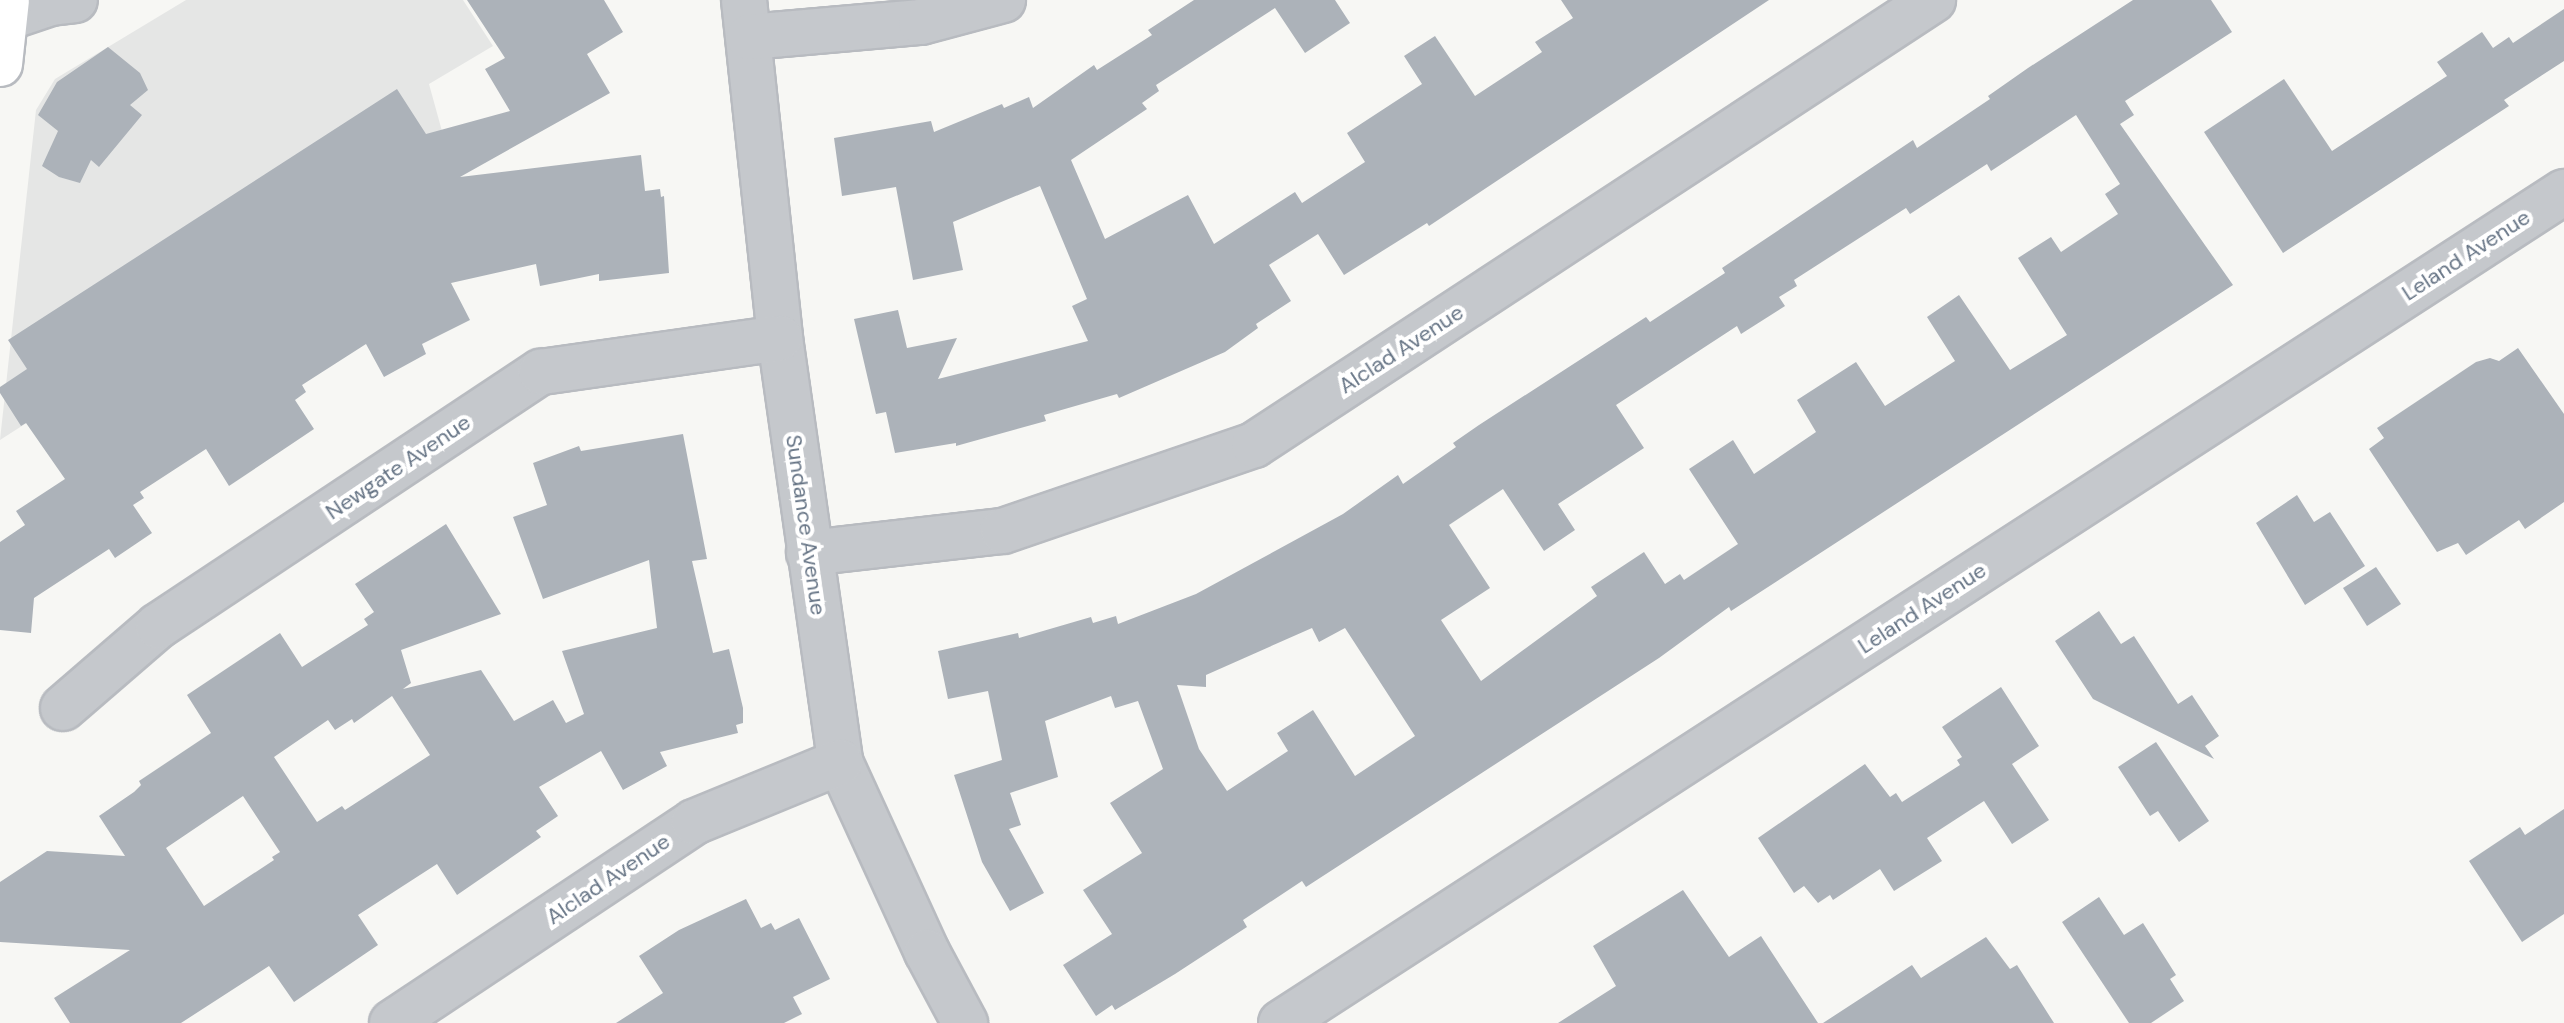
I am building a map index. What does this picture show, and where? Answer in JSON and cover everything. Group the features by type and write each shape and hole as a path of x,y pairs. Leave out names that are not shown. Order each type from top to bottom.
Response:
{"main road":[{"path":"0,64 4,13"}],"street":[{"path":"4,13 75,0"},
{"path":"746,18 921,22 1003,0"},
{"name":"Alclad Avenue","path":"809,553 1003,531 1254,445 1933,0"},
{"name":"Sundance Avenue","path":"746,18 780,338 840,762 927,952 965,1023"},
{"name":"Leland Avenue","path":"1281,1023 2564,192"},
{"name":"Newgate Avenue","path":"63,708 158,626 541,372 780,338"},
{"name":"Alclad Avenue","path":"392,1023 694,822 840,762"}],"shaded area":[{"path":"186,0 463,0 493,46 429,84 448,153 0,440 36,110 55,79"}],"building":[{"path":"467,0 604,0 623,32 587,54 610,93 460,177 641,155 645,191 660,189 661,197 664,196 669,273 599,281 599,274 540,286 536,264 451,283 470,320 422,344 426,354 384,377 366,344 302,385 306,392 295,400 314,429 229,486 206,449 140,492 144,498 133,505 152,533 115,558 109,549 34,598 31,633 0,630 0,542 25,525 16,511 65,479 26,423 21,426 0,393 0,387 27,369 8,340 397,89 426,134 510,111 485,69 505,58"},
{"path":"1194,0 1335,0 1350,23 1305,53 1275,8 1156,85 1159,91 1142,103 1147,109 1071,160 1105,239 1188,195 1214,244 1295,192 1302,203 1365,162 1347,133 1422,84 1404,56 1435,36 1475,96 1542,52 1535,42 1573,18 1561,0 1769,0 1429,226 1427,223 1344,275 1318,234 1269,265 1291,301 1256,324 1258,328 1225,352 1119,398 1117,394 1044,415 1046,421 956,446 956,443 895,453 886,412 876,414 854,319 898,310 907,348 957,338 938,379 1088,341 1072,306 1087,299 1040,186 953,222 963,270 913,280 896,187 842,196 834,138 931,121 934,132 1002,104 1004,108 1029,97 1033,108 1094,65 1097,70 1152,35 1148,30"},
{"path":"2133,0 2211,0 2232,32 2125,101 2134,115 2120,124 2233,285 1731,611 1729,607 1659,658 1306,887 1302,881 1243,920 1247,927 1175,974 1115,1010 1112,1005 1096,1016 1063,965 1112,934 1083,890 1142,853 1110,803 1163,769 1138,701 1115,708 1111,696 1045,721 1058,777 1010,793 1021,825 1009,829 1044,893 1010,911 982,862 954,775 1002,760 988,691 948,699 938,651 1018,633 1019,638 1091,617 1093,623 1116,616 1118,624 1196,594 1343,514 1398,475 1403,484 1456,447 1453,443 1479,425 1646,317 1650,322 1725,273 1722,268 1913,140 1917,148 1990,99 1988,96","holes":["2076,115 2120,184 2105,194 2118,214 2061,252 2051,237 2018,258 2067,335 2010,370 1959,295 1927,317 1955,361 1885,406 1856,362 1797,400 1816,432 1754,474 1733,440 1689,469 1738,544 1684,580 1680,574 1665,584 1644,552 1591,587 1597,596 1481,681 1441,620 1490,588 1449,525 1503,489 1544,551 1575,530 1558,504 1644,448 1616,405 1737,326 1741,334 1785,306 1779,297 1797,286 1794,280 1906,208 1910,214 1987,164 1991,171","1312,628 1319,642 1345,628 1415,736 1355,776 1313,710 1277,733 1288,751 1227,791 1199,749 1177,685 1206,687 1206,675"]},
{"path":"2564,9 2564,61 2504,100 2509,106 2283,253 2204,132 2284,79 2332,151 2447,76 2437,62 2482,32 2493,48 2509,37 2513,43"},
{"path":"108,47 140,73 148,90 130,105 142,115 99,167 91,160 80,183 59,177 42,166 58,131 38,115 57,82"},
{"path":"2518,348 2564,414 2564,502 2525,529 2519,520 2466,555 2458,543 2437,552 2369,449 2384,438 2377,428 2476,362 2490,358 2499,361"},
{"path":"683,434 707,559 692,561 713,653 729,649 743,708 743,723 736,725 738,733 660,752 667,766 623,790 601,751 539,787 558,816 536,831 541,837 457,895 437,864 358,915 378,945 294,1002 269,966 181,1023 70,1023 54,998 130,950 0,942 0,882 47,851 125,856 99,816 134,792 141,785 139,781 211,733 187,695 280,633 302,667 368,625 364,619 374,612 355,584 446,524 501,614 401,650 411,683 403,689 481,670 514,721 553,700 566,723 584,714 562,651 657,628 649,560 543,599 513,517 547,505 533,463 579,446 581,451","holes":["392,696 430,755 345,810 342,806 317,822 274,757 328,720 335,730 352,719 354,723","243,796 280,852 272,857 274,860 204,906 166,848"]},
{"path":"2297,495 2314,522 2330,512 2365,566 2305,605 2256,523"},
{"path":"2376,567 2401,604 2367,626 2343,588"},
{"path":"2099,611 2121,644 2134,636 2178,704 2192,695 2219,736 2205,746 2214,759 2093,699 2055,641"},
{"path":"2001,687 2039,746 2012,764 2049,820 2012,844 1984,801 1927,838 1942,861 1894,891 1880,869 1833,900 1830,895 1818,903 1804,886 1794,893 1758,838 1865,764 1890,797 1896,793 1902,802 1960,765 1957,760 1962,757 1942,727"},
{"path":"2156,742 2209,821 2179,842 2158,811 2150,816 2118,767"},
{"path":"2564,809 2564,914 2522,942 2469,861 2520,827 2525,835"},
{"path":"1683,890 1729,957 1761,936 1818,1023 1558,1023 1616,986 1593,946"},
{"path":"2099,897 2124,935 2143,923 2176,975 2170,979 2184,1001 2151,1023 2129,1023 2062,922"},
{"path":"746,899 761,928 771,923 775,930 799,918 830,979 793,997 802,1014 784,1023 616,1023 663,993 639,956 679,930"},
{"path":"1986,937 2010,969 2017,965 2054,1023 1823,1023 1912,965 1921,978"}]}
